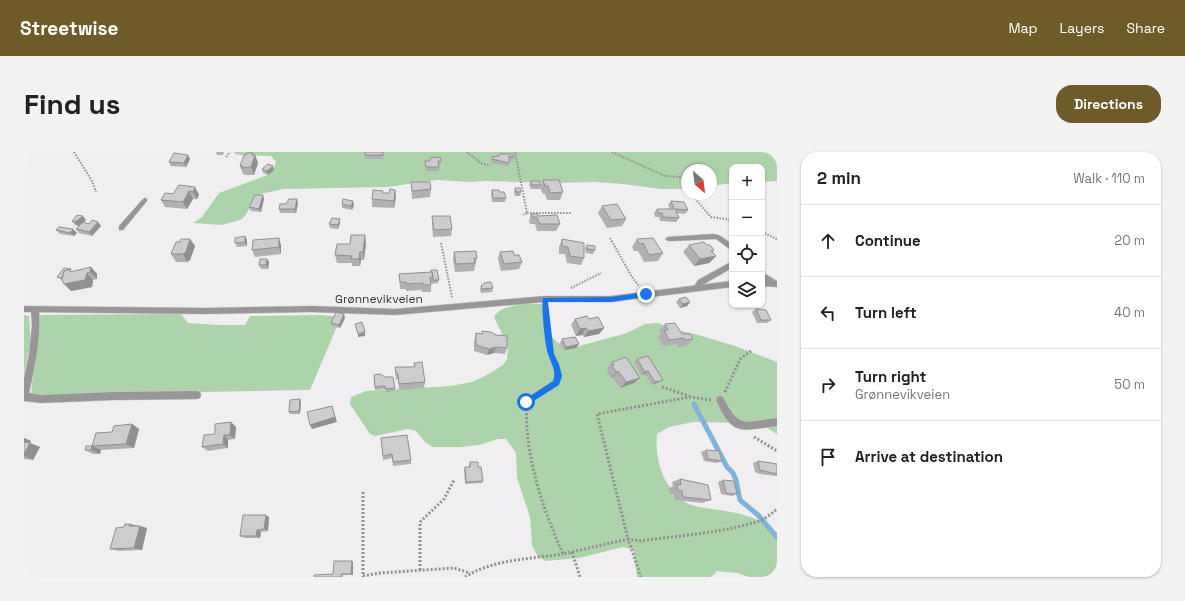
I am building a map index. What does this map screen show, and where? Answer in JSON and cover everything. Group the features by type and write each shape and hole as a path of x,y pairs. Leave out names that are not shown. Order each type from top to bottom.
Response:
{"street":[{"path":"121,228 145,200"},
{"path":"668,240 716,237 724,240 729,246"},
{"path":"697,288 701,282 729,266"},
{"path":"765,277 777,284"},
{"path":"765,283 777,284"},
{"name":"Grønnevikveien","path":"24,309 312,309 395,312 548,299 611,300 646,294 729,284"},
{"path":"35,310 36,326 33,355 24,397 41,399 197,395"},
{"path":"720,400 727,416 735,424 747,426 777,422"}],"path":[{"path":"74,152 80,164 94,183 96,192"},
{"path":"226,157 230,152"},
{"path":"467,152 481,163 489,165"},
{"path":"515,152 527,213"},
{"path":"612,152 665,176 681,178"},
{"path":"696,200 711,217 729,220"},
{"path":"523,215 527,213 571,212"},
{"path":"765,233 777,239"},
{"path":"610,238 632,277 646,294"},
{"path":"441,243 454,308"},
{"path":"563,554 550,527 537,481 528,436 526,402 556,383 558,376 556,364 551,354 548,299 601,273"},
{"path":"662,387 690,397 720,400 740,359 751,351"},
{"path":"641,577 628,539 597,414 690,397"},
{"path":"747,426 753,437 777,451"},
{"path":"420,570 420,522 432,510 441,504 450,491 454,480"},
{"path":"363,492 363,577 380,573 454,568 470,573"},
{"path":"465,577 470,573 486,567 563,554 628,539 638,541 730,528 757,522 767,517 777,509"},
{"path":"572,552 580,577"}],"green space":[{"path":"234,152 777,152 777,181 765,182 765,164 729,164 729,183 717,185 717,164 681,164 681,189 661,189 595,182 470,182 437,180 387,187 283,189 261,194 244,217 240,220 222,225 193,223 202,217 219,193 267,175 273,169 276,162 271,156 235,154"},
{"path":"523,304 545,304 548,315 548,326 553,338 560,344 572,348 627,333 645,324 658,323 672,329 735,346 777,362 777,434 764,426 747,423 693,422 669,427 657,434 657,455 663,475 668,485 682,500 691,505 747,516 763,522 777,533 777,577 749,577 737,573 717,571 711,577 637,577 634,550 623,547 579,558 545,561 537,555 532,545 530,517 517,478 516,453 506,439 498,439 479,445 461,447 433,447 426,443 416,431 408,429 375,436 370,434 350,404 351,397 366,391 450,386 472,382 485,376 503,365 507,359 508,347 494,317 503,309"},
{"path":"181,314 188,323 218,325 245,325 250,316 322,315 341,317 310,390 31,395 39,315"},
{"path":"24,315 29,316 31,344 24,374"}],"building":[{"path":"365,152 383,152 383,155 365,155"},
{"path":"174,153 188,155 184,163 169,162"},
{"path":"247,153 253,153 252,155 255,155 251,167 242,168 243,166 240,166 244,155"},
{"path":"499,154 513,154 514,157 509,156 509,163 492,159 492,157 499,156"},
{"path":"440,157 441,161 438,161 439,167 426,167 425,161 430,161 430,158"},
{"path":"268,164 273,166 267,171 262,169"},
{"path":"543,180 559,180 563,192 550,193 548,186 545,186"},
{"path":"531,181 539,181 541,185 532,185"},
{"path":"411,182 430,182 431,189 412,191"},
{"path":"179,185 195,187 193,192 189,191 183,202 161,200 165,193 173,194"},
{"path":"515,188 520,188 521,192 516,192"},
{"path":"390,189 395,190 394,201 372,199 373,190 383,191 382,193 389,193"},
{"path":"492,190 504,192 506,198 493,198"},
{"path":"255,195 263,195 259,209 249,207"},
{"path":"289,199 297,199 295,209 279,209 280,204 286,204"},
{"path":"343,199 353,201 351,206 342,204"},
{"path":"671,201 684,202 688,210 675,209 679,218 663,217 662,213 658,213 657,209 674,209"},
{"path":"617,204 626,219 611,220 602,206"},
{"path":"531,214 538,214 538,216 557,215 560,224 540,224 537,217 532,217"},
{"path":"77,215 83,216 74,222 72,221"},
{"path":"432,216 450,216 452,229 434,230"},
{"path":"332,218 340,219 338,225 329,224"},
{"path":"92,220 98,222 89,232 76,229 83,222 89,224"},
{"path":"59,227 73,229 70,233 56,230"},
{"path":"351,235 365,235 363,252 360,252 359,259 351,259 352,256 335,255 337,244 350,244"},
{"path":"245,236 245,242 235,243 235,238"},
{"path":"279,238 279,247 252,250 253,240"},
{"path":"653,238 663,253 649,255 643,243 639,244 637,239"},
{"path":"181,239 190,239 186,252 183,254 171,254 176,242 180,242"},
{"path":"562,239 584,243 584,258 570,256 568,247 562,246"},
{"path":"704,242 707,245 710,245 714,250 711,251 716,256 700,259 689,245"},
{"path":"587,245 595,246 595,250 587,249"},
{"path":"476,251 477,258 474,258 475,263 456,264 454,252"},
{"path":"513,251 514,255 519,255 522,262 504,264 500,252"},
{"path":"260,259 267,259 266,265 259,265"},
{"path":"91,267 85,280 64,284 62,280 64,271 71,269 70,272"},
{"path":"64,268 71,269 64,271 62,278 57,277"},
{"path":"431,270 437,270 439,280 433,280"},
{"path":"432,272 433,277 430,277 431,285 423,285 423,283 406,284 406,282 400,282 399,274"},
{"path":"491,282 493,288 482,289 481,286 484,283"},
{"path":"686,297 690,302 683,304 679,299"},
{"path":"756,309 766,310 771,320 761,320"},
{"path":"336,312 344,314 339,325 331,323"},
{"path":"587,316 589,319 598,317 604,328 588,331 586,328 580,329 575,319"},
{"path":"362,322 365,332 358,334 355,324"},
{"path":"675,323 682,334 690,334 693,339 685,340 684,338 669,340 664,330 668,330 665,324"},
{"path":"482,331 507,336 507,348 496,347 489,349 476,345 476,333 482,334"},
{"path":"575,337 579,344 566,347 562,339"},
{"path":"648,356 663,380 655,382 648,371 645,372 637,359"},
{"path":"626,357 640,378 626,382 618,371 616,372 612,366 614,365 612,362"},
{"path":"422,362 425,382 399,384 398,374 396,374 395,367 415,367 414,363"},
{"path":"380,374 385,377 393,377 395,388 385,389 385,386 375,387 374,375"},
{"path":"300,399 299,411 289,412 290,400"},
{"path":"332,406 335,417 310,425 307,412"},
{"path":"231,422 230,435 224,435 223,444 202,447 204,435 215,434 215,424"},
{"path":"132,424 126,444 92,446 96,433 112,432 114,426"},
{"path":"407,435 411,460 393,462 392,454 383,456 381,438"},
{"path":"24,442 30,443 24,454"},
{"path":"86,446 92,446 91,450 85,450"},
{"path":"706,450 719,451 722,461 708,459"},
{"path":"758,461 777,464 777,474 760,470"},
{"path":"470,462 478,462 478,467 481,467 483,481 466,482 465,467 470,467"},
{"path":"680,479 708,485 711,500 683,497 682,491 678,490 677,484 681,485"},
{"path":"723,480 734,481 737,494 726,493"},
{"path":"243,515 266,515 264,529 257,530 256,536 240,536"},
{"path":"125,524 130,524 129,526 140,526 134,548 110,549 116,528 124,527"},
{"path":"334,561 352,561 351,574 341,574 341,577 314,577 314,575 333,574"}],"waterway":[{"path":"694,404 727,467 733,473 740,500 758,515 777,537"}],"route":[{"path":"526,402 556,383 558,376 556,364 551,354 545,299 611,300 646,294"}]}
